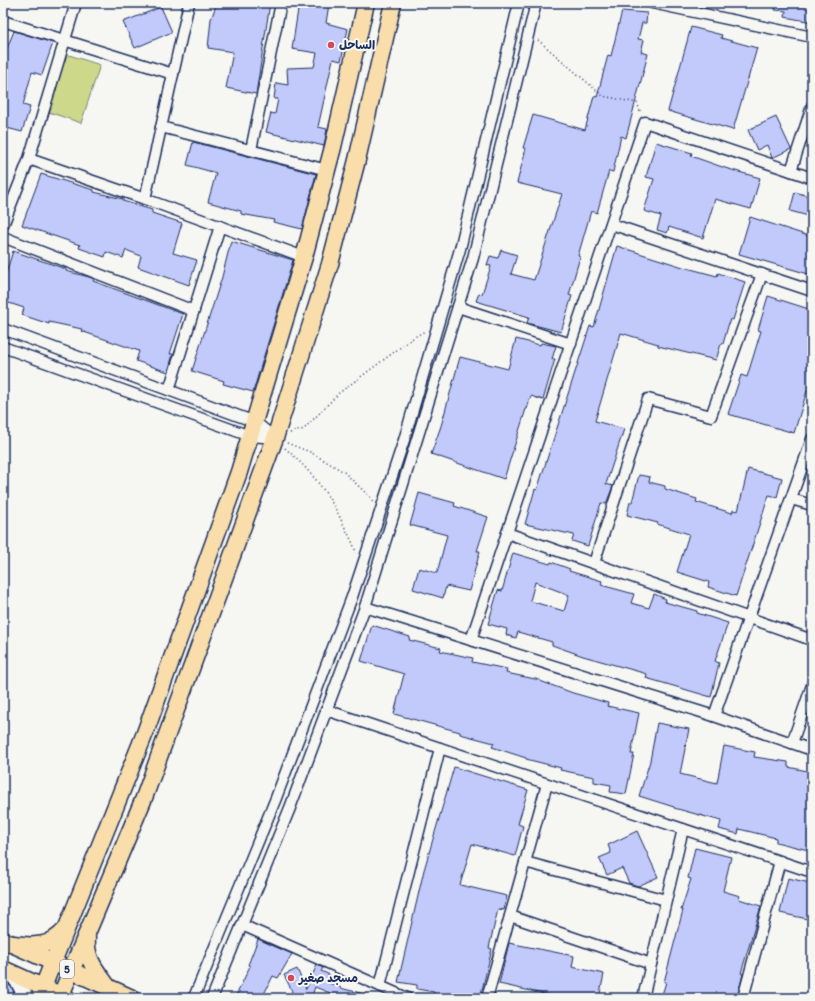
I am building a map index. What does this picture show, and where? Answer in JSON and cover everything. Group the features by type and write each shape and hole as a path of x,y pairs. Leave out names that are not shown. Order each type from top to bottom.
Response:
{"main road":[{"path":"41,993 145,733 253,429 304,257 327,170 366,3"},
{"path":"63,997 71,971 144,798 275,438 330,264 358,160 393,3"},
{"path":"8,942 33,946 45,944 57,939 68,926"},
{"path":"87,933 86,950 90,961 108,987"},
{"name":"5","path":"8,942 132,998"},
{"path":"6,971 19,984 26,998"},
{"name":"5","path":"6,971 41,993 63,997"}],"street":[{"path":"3,225 29,159 76,3"},
{"path":"145,199 189,3"},
{"path":"251,150 281,3"},
{"path":"192,998 195,994 276,798 360,574 379,517 404,440 460,249 519,3"},
{"path":"212,998 290,808 365,607 473,258 536,3"},
{"path":"652,3 812,37"},
{"path":"3,22 173,74"},
{"path":"791,171 812,106"},
{"path":"471,640 645,122 812,178"},
{"path":"161,127 327,170"},
{"path":"29,159 145,199 304,257"},
{"path":"611,224 812,291"},
{"path":"169,390 220,226"},
{"path":"3,237 194,311"},
{"path":"594,563 648,399 711,416 762,274"},
{"path":"458,307 571,344"},
{"path":"3,329 169,390 275,438"},
{"path":"3,347 253,429 275,438"},
{"path":"714,716 812,440"},
{"path":"791,499 812,505"},
{"path":"507,533 812,640"},
{"path":"365,607 714,716 812,750"},
{"path":"792,743 812,685"},
{"path":"326,710 812,872"},
{"path":"380,986 440,748"},
{"path":"487,998 547,784"},
{"path":"643,998 683,829"},
{"path":"743,998 780,861"},
{"path":"526,862 666,900"},
{"path":"510,916 651,964"},
{"path":"242,924 407,998"}],"path":[{"path":"529,32 603,96 638,103 645,122"},
{"path":"275,438 304,429 339,393 413,338 438,325"},
{"path":"275,438 310,452 344,472 371,498 379,517"},
{"path":"275,438 309,469 326,492 356,550 360,574"}],"green space":[{"path":"66,54 100,65 81,123 46,111"}],"building":[{"path":"217,3 270,3 256,94 226,88 233,52 208,48 211,19"},
{"path":"299,3 329,4 326,23 348,29 341,61 333,59 318,127 327,129 324,146 266,132 271,113 275,114 278,99 274,99 276,83 288,85 287,68 314,67 317,53 292,49"},
{"path":"776,3 812,3 812,22 785,17 786,11 775,10"},
{"path":"161,7 172,32 135,48 123,22"},
{"path":"622,11 647,13 646,23 642,23 638,39 644,40 641,52 648,54 626,138 621,136 613,172 609,171 597,213 591,211 569,295 572,296 561,332 527,323 529,317 476,301 479,293 482,294 491,266 487,265 490,256 498,258 501,250 517,255 511,274 534,280 562,194 517,183 526,148 523,148 533,115 585,130 594,96 597,97 608,55 611,56"},
{"path":"691,27 722,35 721,38 757,48 733,130 668,111"},
{"path":"14,31 53,43 42,75 32,72 23,105 30,107 22,132 3,127 3,72 7,64 3,63 3,58"},
{"path":"776,117 791,149 772,158 767,145 757,150 748,130"},
{"path":"193,142 316,174 302,229 273,222 274,220 241,214 241,211 208,202 216,173 187,165"},
{"path":"656,142 692,153 691,156 725,168 760,178 751,209 715,199 703,238 669,227 667,233 657,230 661,216 644,211 654,179 646,177"},
{"path":"41,174 94,190 94,192 123,199 123,201 152,210 152,213 182,223 173,253 197,260 189,285 138,267 141,256 126,250 123,258 106,252 105,257 79,248 80,245 22,225"},
{"path":"795,192 812,197 812,217 790,211"},
{"path":"750,217 812,237 812,275 739,254"},
{"path":"231,241 293,260 253,392 223,384 224,381 192,371 222,277"},
{"path":"617,246 683,267 717,276 718,273 745,282 733,320 730,319 723,344 721,344 716,360 658,346 658,344 621,333 595,421 624,429 606,484 613,486 606,504 601,503 588,546 572,541 574,535 525,524 535,489 537,490 590,326 594,327"},
{"path":"13,251 66,269 66,271 89,277 94,279 93,281 183,314 170,354 173,354 168,372 136,361 139,351 81,331 82,329 49,322 49,324 22,315 24,308 3,301 3,278 4,279"},
{"path":"768,296 812,310 812,393 807,391 794,433 728,414 741,375 747,377 761,331 758,330"},
{"path":"516,339 540,345 541,343 556,346 552,359 555,359 543,400 531,396 504,479 431,454 441,426 460,357 508,369"},
{"path":"748,469 782,478 777,497 769,495 736,596 708,587 709,582 677,572 689,534 657,524 658,523 627,515 639,475 650,477 649,482 665,486 665,489 697,499 696,502 732,513 733,510 738,511"},
{"path":"419,493 455,503 454,506 488,517 477,551 480,551 469,591 446,586 443,598 413,589 419,568 437,573 447,535 410,525"},
{"path":"513,553 550,564 551,562 570,569 569,571 602,581 601,585 634,594 631,603 649,608 654,594 666,599 665,602 697,611 697,613 728,623 715,661 719,663 711,697 646,678 647,674 583,656 552,645 552,642 518,632 516,638 506,635 507,629 488,624 498,590 502,591","holes":["535,582 569,595 564,611 530,601"]},
{"path":"372,625 410,637 409,640 441,648 440,651 473,658 472,662 507,669 506,673 540,680 573,693 608,703 607,706 639,713 631,754 634,754 626,794 610,792 611,785 594,782 594,777 560,770 561,768 526,759 492,747 494,743 394,714 404,674 361,661"},
{"path":"657,723 689,729 680,774 717,783 724,746 755,752 754,757 788,762 788,767 812,772 812,851 776,842 776,838 739,829 738,834 719,829 721,821 674,808 639,796 650,761"},
{"path":"454,767 528,790 518,824 523,826 515,856 472,844 460,885 507,896 504,910 498,909 489,948 492,949 480,998 433,998 434,992 417,989 417,985 398,982 424,870"},
{"path":"637,831 658,877 638,886 629,883 622,868 607,875 599,858 611,853 608,845"},
{"path":"695,848 731,857 723,891 740,896 739,899 761,906 741,973 743,974 737,998 661,998 683,910 681,910 691,879 688,878"},
{"path":"788,878 810,883 810,885 812,885 812,920 780,913"},
{"path":"258,939 292,954 278,978 273,976 262,998 235,998 250,966 248,965"},
{"path":"509,943 574,956 572,967 604,974 599,998 562,998 499,984"},
{"path":"317,965 323,968 321,971 330,975 327,982 344,989 369,995 368,998 328,998 330,993 315,987 311,998 289,998 292,991 284,975 297,969 306,989"},
{"path":"3,979 12,988 16,998 3,998"}],"place":[{"name":"الساحل","path":"331,45"},
{"name":"مسجد صغير","path":"291,978"}]}
